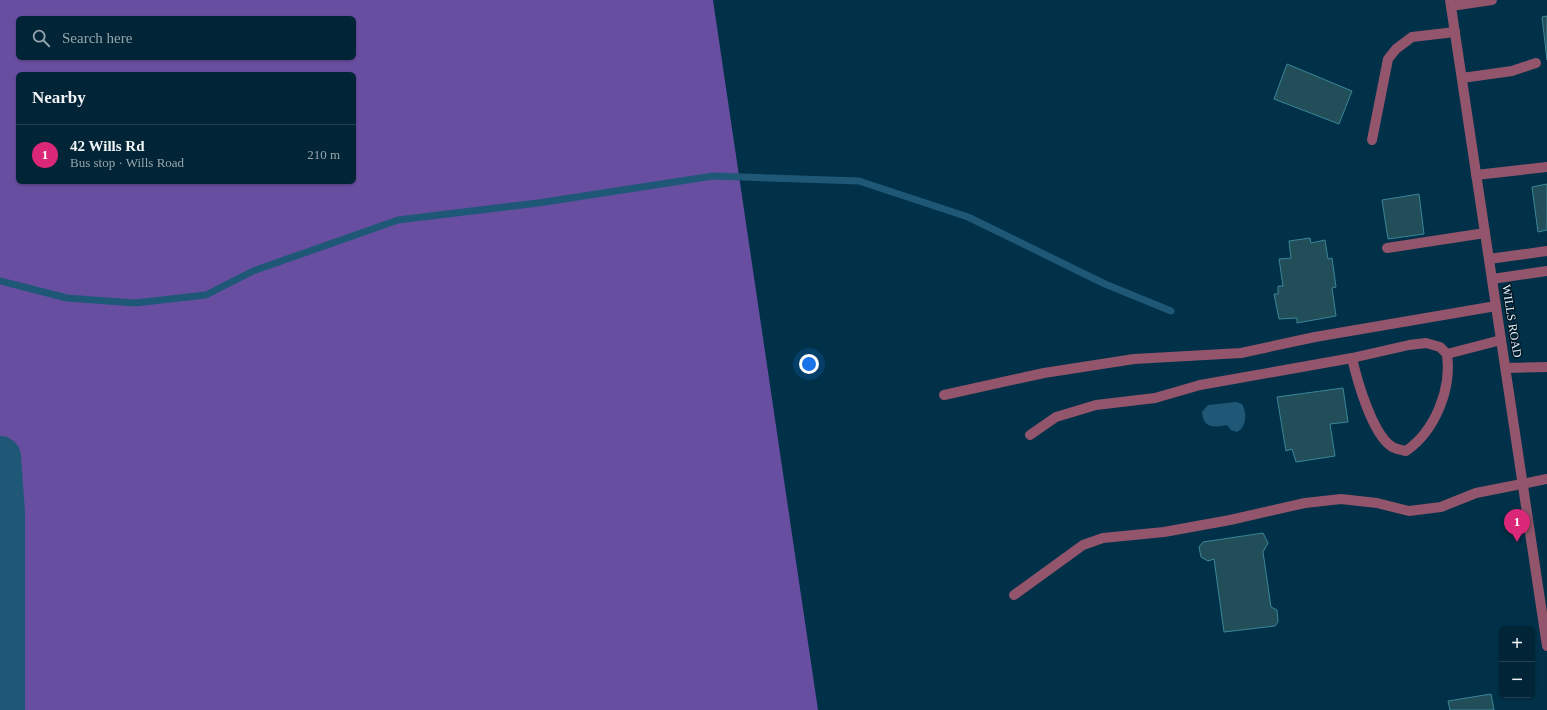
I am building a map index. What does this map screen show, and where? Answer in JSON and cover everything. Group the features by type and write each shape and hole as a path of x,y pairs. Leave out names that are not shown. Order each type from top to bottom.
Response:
{"street":[{"path":"1451,3 1492,0"},
{"name":"WILLS ROAD","path":"1451,3 1501,340 1544,611 1547,646"},
{"path":"1372,140 1388,59 1396,49 1412,37 1455,32"},
{"path":"1462,78 1512,70 1536,63"},
{"path":"1476,175 1547,167"},
{"path":"1387,248 1485,233"},
{"path":"1489,259 1547,251"},
{"path":"1492,279 1547,271"},
{"path":"944,395 1044,373 1134,359 1241,353 1315,337 1496,306"},
{"path":"1447,354 1501,340"},
{"path":"1030,435 1056,417 1096,405 1155,398 1200,385 1352,358 1409,345 1426,343 1440,347 1447,354 1449,369 1444,394 1432,424 1415,445 1406,451 1391,446 1376,426 1363,396 1352,358"},
{"path":"1506,368 1547,367"},
{"path":"1014,595 1083,545 1103,538 1164,532 1230,520 1305,503 1341,499 1377,503 1409,511 1441,508 1476,493 1547,479"}],"shaded area":[{"path":"0,0 713,0 818,710 4,710 4,572 2,710 0,710"}],"water":[{"path":"1236,402 1242,404 1245,411 1243,427 1237,432 1231,430 1227,425 1210,426 1204,421 1202,412 1208,405"}],"building":[{"path":"1547,16 1547,60 1542,17"},
{"path":"1287,64 1352,91 1339,124 1274,99"},
{"path":"1547,184 1547,230 1538,232 1532,187"},
{"path":"1419,194 1424,234 1388,239 1382,200"},
{"path":"1310,238 1311,243 1325,240 1328,259 1332,258 1336,287 1332,288 1336,316 1297,323 1297,318 1279,319 1274,294 1278,294 1278,286 1283,286 1279,259 1291,258 1289,241"},
{"path":"1343,388 1348,422 1330,424 1335,456 1296,462 1292,449 1286,451 1277,397"},
{"path":"1263,533 1268,543 1263,552 1271,607 1277,610 1278,622 1275,626 1224,632 1214,559 1208,561 1201,557 1199,547 1203,542"},
{"path":"1491,694 1494,710 1450,710 1448,701"}],"waterway":[{"path":"0,281 67,298 135,303 206,295 253,271 398,220 538,203 713,176 859,181 968,217 1105,284 1171,311"},
{"path":"0,457 4,512 4,710"}],"place":[{"name":"42 Wills Rd","path":"1517,542"}]}
